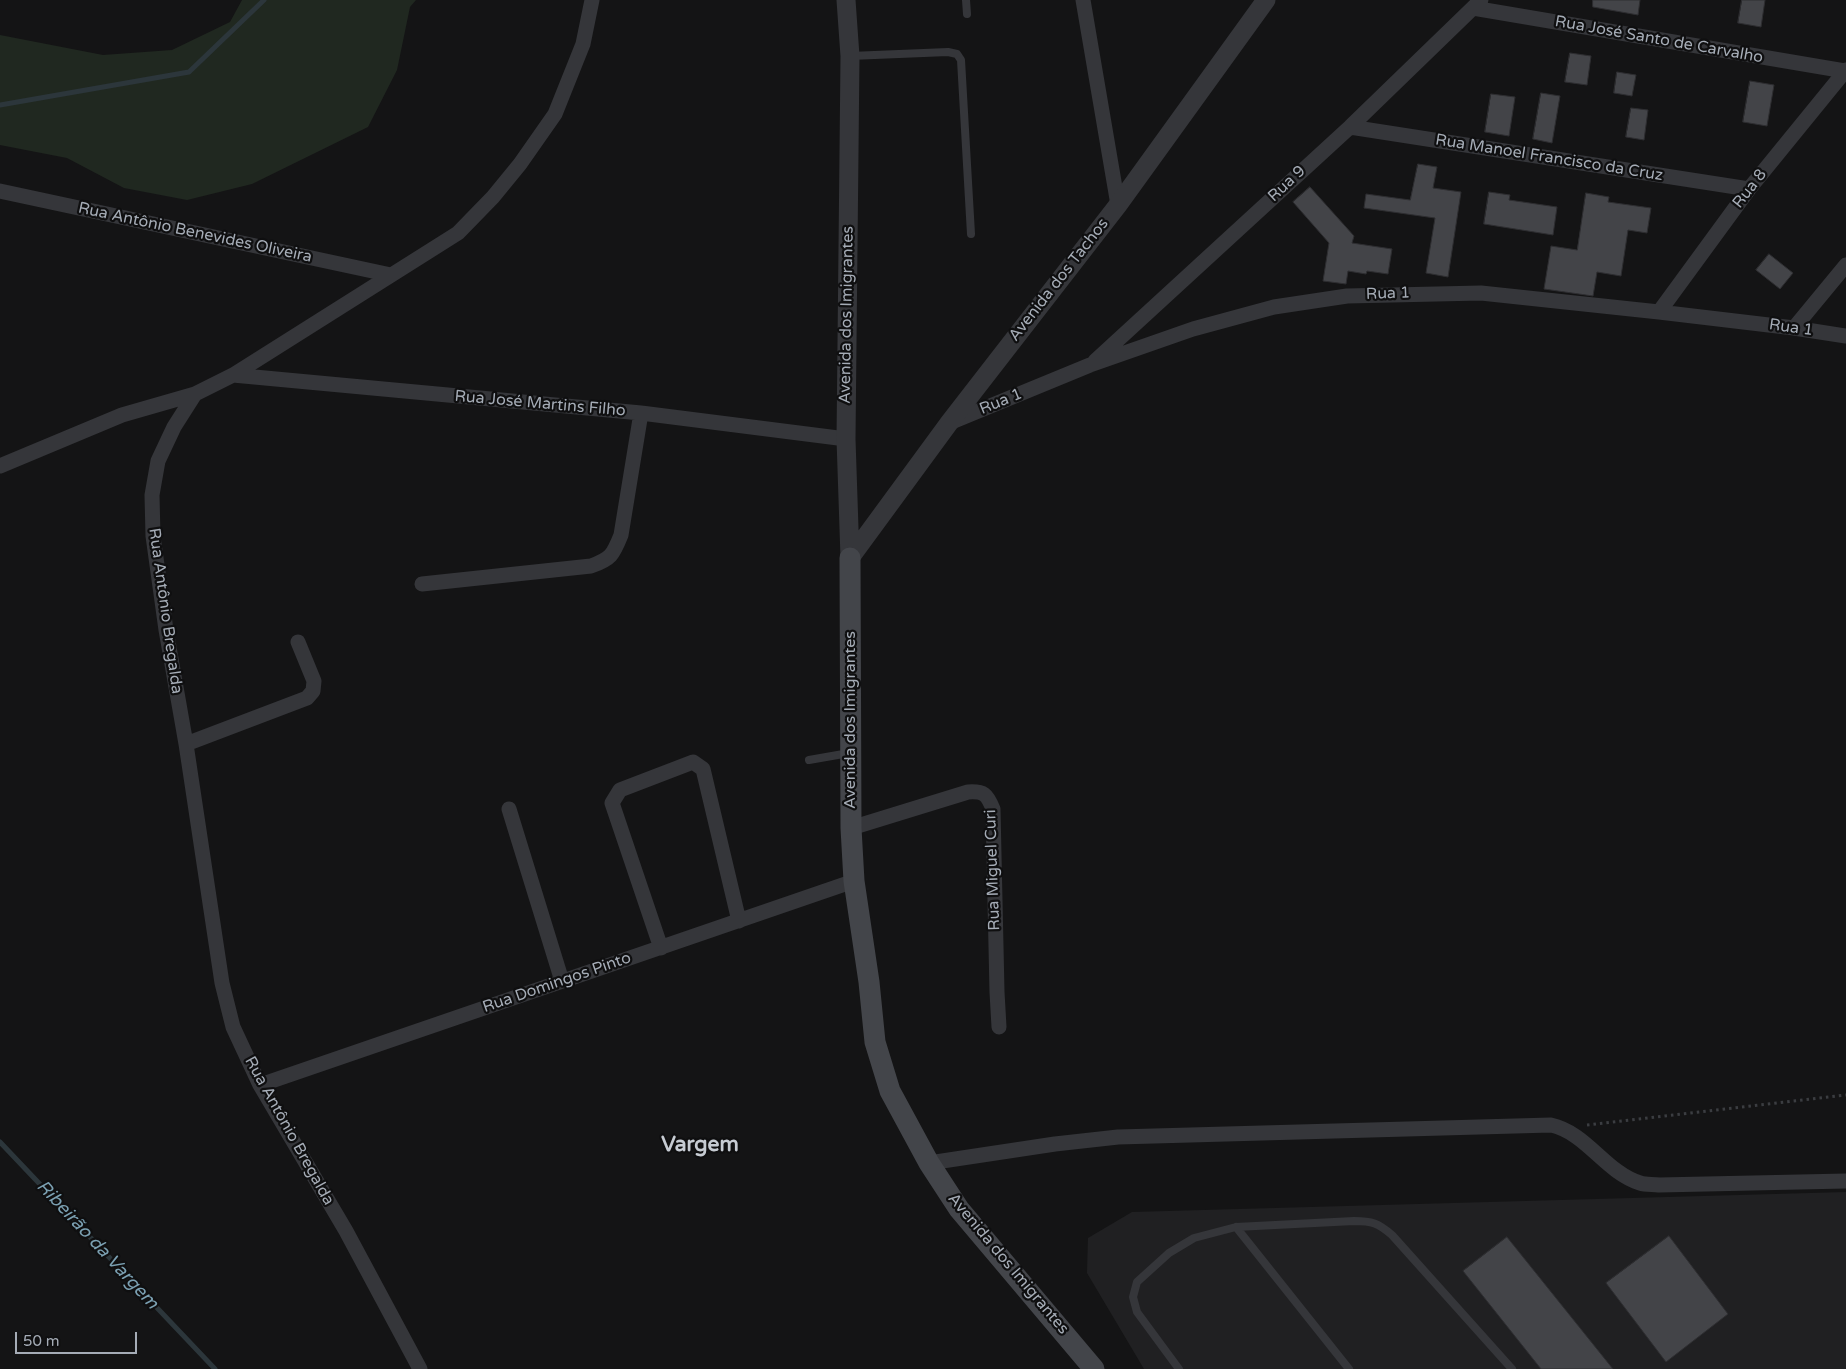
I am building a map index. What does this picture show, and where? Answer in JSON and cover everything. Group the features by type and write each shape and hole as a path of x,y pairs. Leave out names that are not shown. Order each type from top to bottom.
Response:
{"main road":[{"name":"Avenida dos Imigrantes","path":"850,558 851,828 854,881 869,982 875,1042 890,1091 929,1164 959,1209 1094,1369"}],"street":[{"path":"0,466 122,415 195,394 233,375 458,233 493,197 520,164 555,114 583,44 592,0"},
{"name":"Avenida dos Imigrantes","path":"846,0 850,56 846,439 850,558"},
{"path":"1083,0 1118,205"},
{"name":"Avenida dos Tachos","path":"850,558 949,423 1118,205 1266,0"},
{"name":"Rua José Santo de Carvalho","path":"1477,4 1846,70"},
{"name":"Rua 9","path":"1090,365 1350,126 1477,4"},
{"name":"Rua 8","path":"1659,312 1749,189 1846,70"},
{"name":"Rua Manoel Francisco da Cruz","path":"1350,126 1749,189"},
{"name":"Rua Antônio Benevides Oliveira","path":"0,191 391,275"},
{"path":"1794,328 1846,265"},
{"name":"Rua 1","path":"949,423 1090,365 1193,330 1274,306 1347,296 1481,293 1659,312 1846,336"},
{"name":"Rua José Martins Filho","path":"233,375 641,413 846,439"},
{"name":"Rua Antônio Bregalda","path":"195,394 174,427 158,461 152,495 154,546 222,983 233,1027 260,1085 346,1231 420,1369"},
{"path":"422,584 591,566 606,561 615,550 620,535 641,413"},
{"path":"186,744 307,698 313,691 314,681 298,642"},
{"path":"661,948 612,803 620,790 693,762 704,769 739,921"},
{"name":"Rua Miguel Curi","path":"851,828 968,792 979,791 989,797 993,809 997,992 1000,1027"},
{"path":"509,809 562,982"},
{"name":"Rua Domingos Pinto","path":"260,1085 854,881"},
{"path":"929,1164 1055,1144 1118,1137 1551,1125 1564,1128 1624,1176 1641,1183 1846,1181"}],"lane":[{"path":"966,0 967,14"},
{"path":"850,56 948,52 957,54 961,60 971,234"},
{"path":"810,760 851,753"},
{"path":"1178,1369 1136,1312 1132,1297 1137,1282 1168,1253 1194,1238 1236,1228 1354,1221 1369,1221 1380,1225 1392,1235 1512,1369"},
{"path":"1236,1228 1349,1369"}],"path":[{"path":"1564,1128 1846,1095"}],"shaded area":[{"path":"242,0 416,0 410,7 397,70 368,127 252,184 187,200 124,188 67,158 0,145 0,35 103,55 172,50 230,22"},
{"path":"1846,1192 1846,1369 1144,1369 1087,1273 1088,1238 1132,1212"}],"building":[{"path":"1593,0 1640,0 1638,15 1593,7"},
{"path":"1742,0 1765,0 1761,27 1738,23"},
{"path":"1570,53 1591,56 1587,85 1565,82"},
{"path":"1617,72 1636,75 1632,96 1614,93"},
{"path":"1750,81 1774,85 1767,126 1743,122"},
{"path":"1541,93 1560,96 1552,143 1533,139"},
{"path":"1491,94 1515,97 1509,136 1485,132"},
{"path":"1631,108 1648,110 1644,140 1626,137"},
{"path":"1418,164 1437,167 1433,188 1461,192 1448,277 1426,273 1435,218 1364,208 1366,194 1410,200"},
{"path":"1310,187 1354,236 1352,243 1392,249 1388,274 1367,271 1366,274 1348,271 1346,284 1323,281 1329,243 1293,202"},
{"path":"1489,192 1510,195 1509,200 1557,207 1553,235 1484,224"},
{"path":"1586,193 1609,197 1608,202 1651,208 1647,233 1628,230 1621,276 1597,272 1593,296 1544,289 1551,246 1577,250"},
{"path":"1769,254 1793,273 1780,289 1756,270"},
{"path":"1669,1236 1728,1314 1666,1362 1606,1283"},
{"path":"1507,1237 1613,1369 1541,1369 1463,1271"}],"waterway":[{"path":"0,105 189,72 264,0"},
{"name":"Ribeirão da Vargem","path":"0,1142 215,1369"}],"district":[{"name":"Vargem","path":"700,1145"}]}
